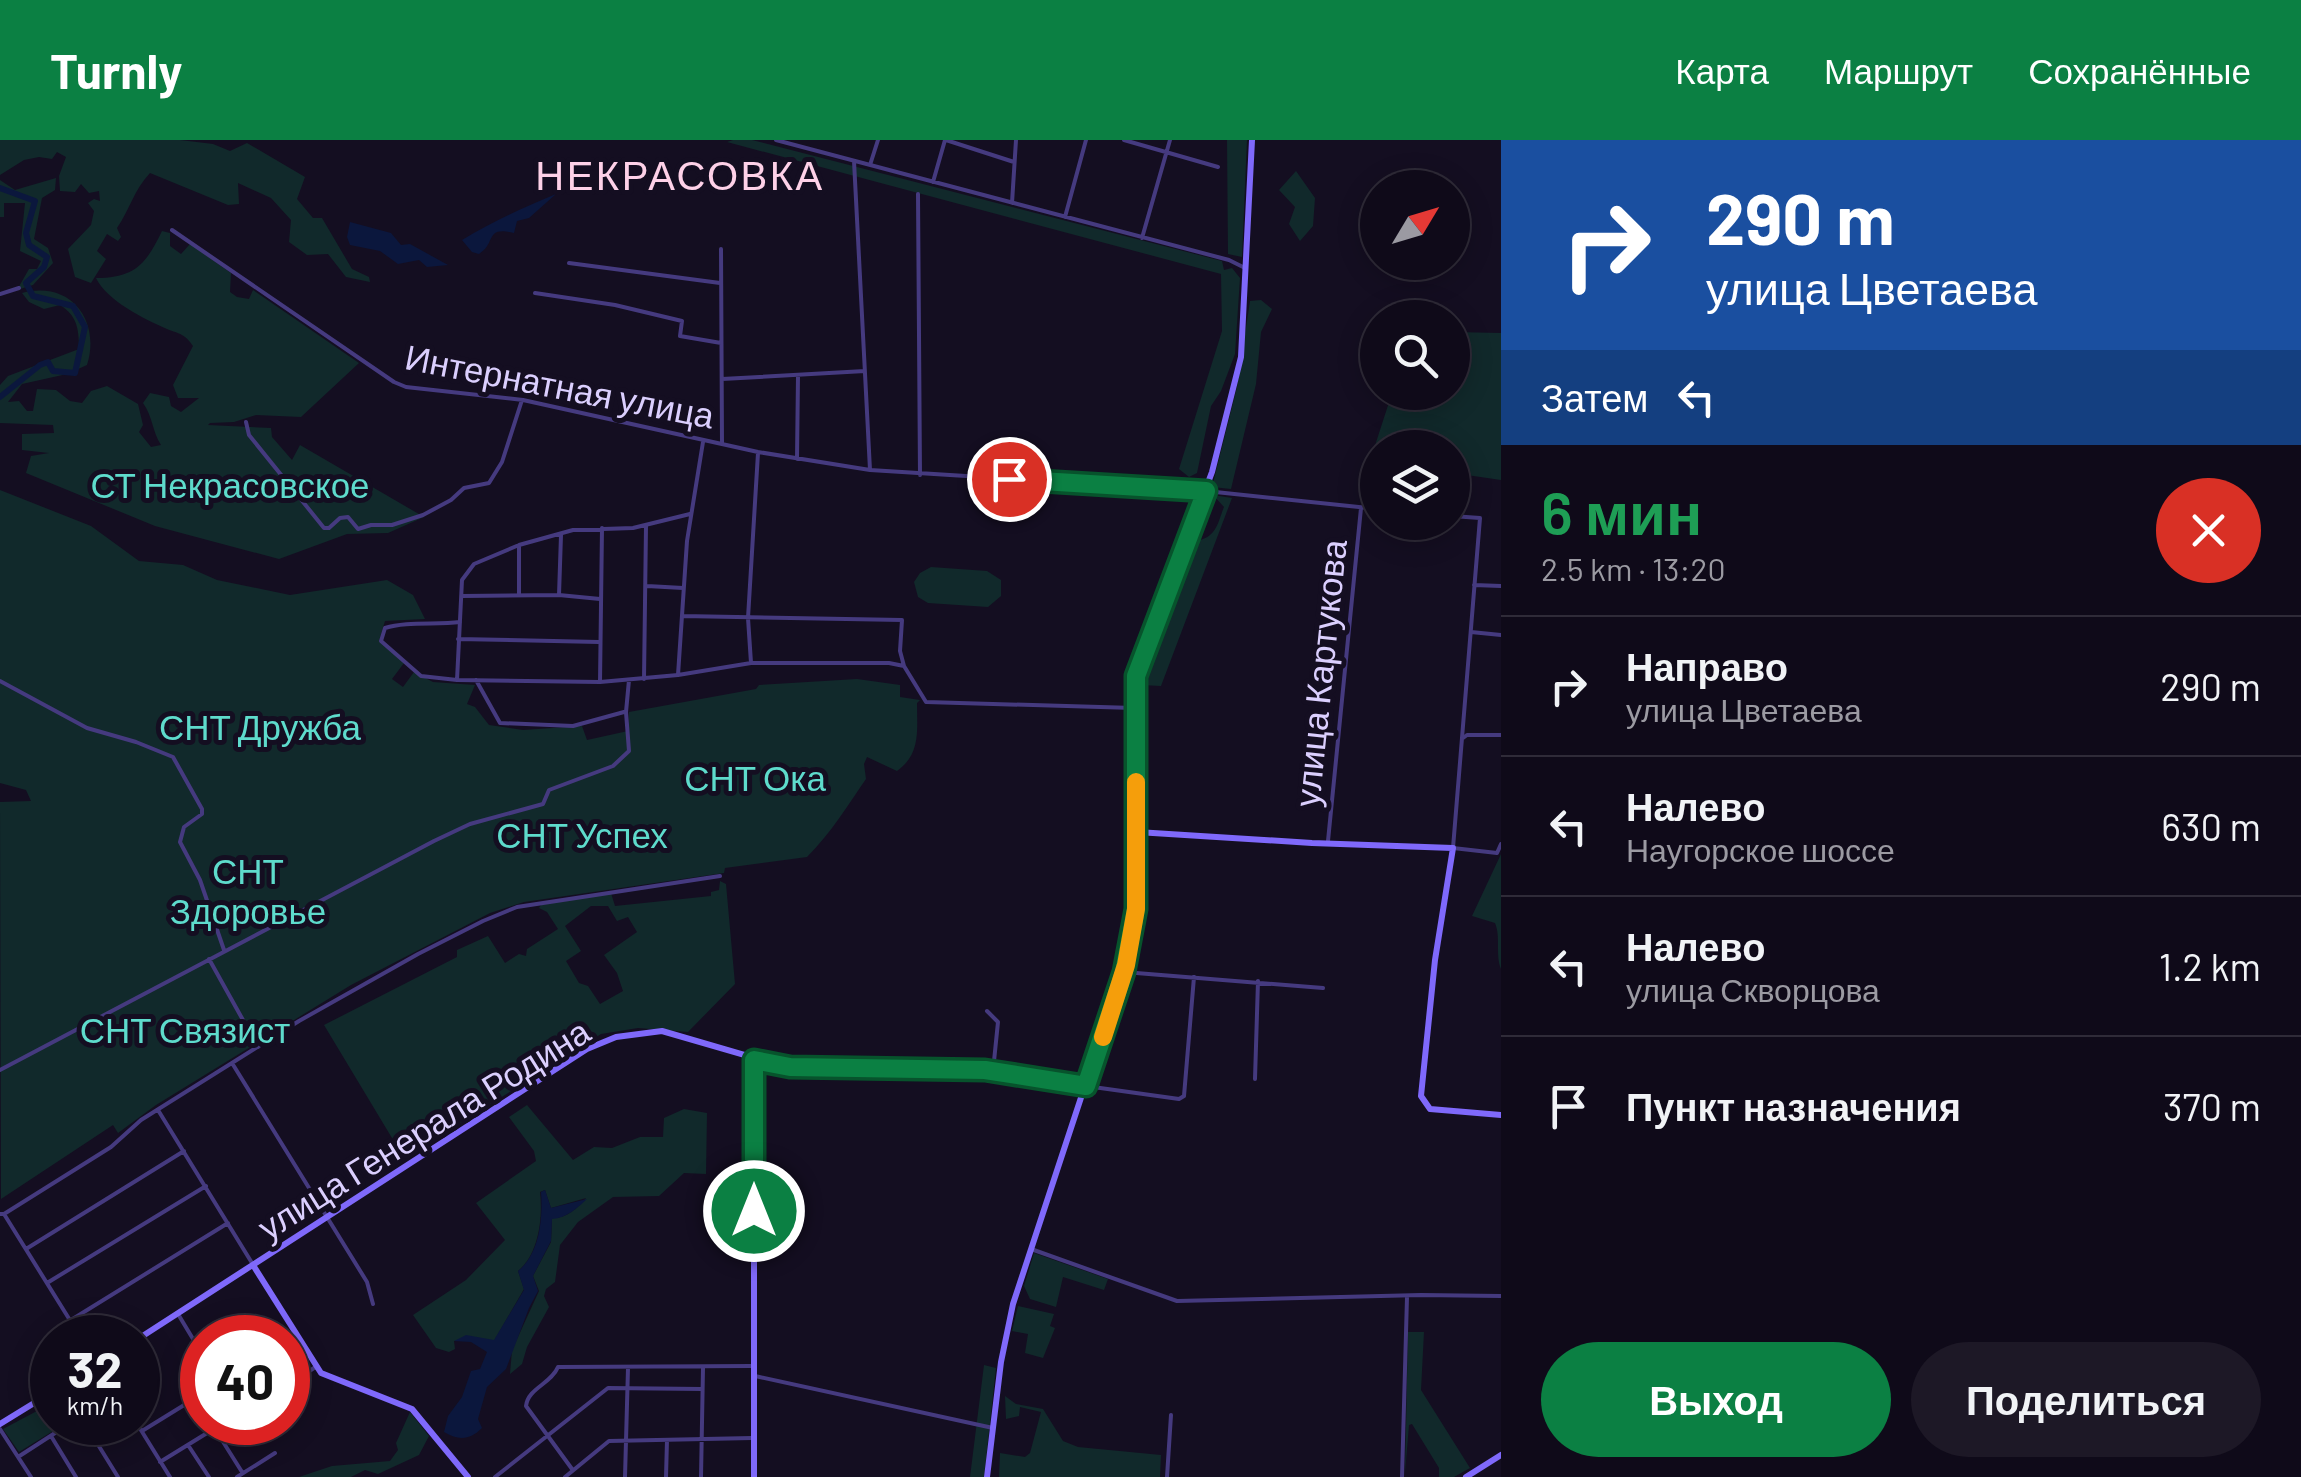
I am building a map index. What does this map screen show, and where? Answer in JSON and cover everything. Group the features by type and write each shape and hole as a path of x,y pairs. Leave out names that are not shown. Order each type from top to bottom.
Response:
{"main road":[{"path":"987,1477 1006,1332 1124,972 1137,898 1136,676 1206,491 1234,387 1244,340 1252,140"},
{"path":"1137,832 1453,848 1434,960 1421,1096 1430,1109 1501,1116"},
{"name":"улица Генерала Родина","path":"160,1325 604,1040 639,1032 662,1032 790,1067 994,1071 1086,1086"},
{"path":"754,1060 754,1477"},
{"path":"254,1265 284,1315"},
{"path":"310,1355 326,1376 409,1407 468,1477"},
{"path":"0,1427 30,1407"},
{"path":"1470,1476 1501,1456"}],"street":[{"path":"776,140 1229,260 1247,269"},
{"path":"812,150 814,140"},
{"path":"870,165 878,140"},
{"path":"933,182 945,140 1014,162"},
{"path":"1012,203 1016,140"},
{"path":"1065,217 1086,140"},
{"path":"1124,140 1218,167"},
{"path":"1142,238 1170,140"},
{"path":"854,161 870,470"},
{"path":"918,194 920,474"},
{"name":"Интернатная улица","path":"172,230 400,385 522,400 758,452 870,470 1206,491 1360,508"},
{"path":"722,249 722,444"},
{"path":"569,263 720,283"},
{"path":"0,294 19,288"},
{"path":"535,293 682,321 680,336 721,343"},
{"path":"722,379 866,371"},
{"path":"798,376 798,460"},
{"path":"246,422 249,436 324,528 348,517 358,529 392,525 423,515 464,488 489,483 502,462 522,400"},
{"path":"678,675 690,514 703,440"},
{"path":"751,663 748,618 758,452"},
{"path":"458,680 462,580 471,567 518,545 581,528 646,526 690,514"},
{"path":"1470,517 1480,518 1453,848 1497,853 1501,844"},
{"name":"улица Картукова","path":"1328,844 1360,518"},
{"path":"644,679 646,526"},
{"path":"600,682 602,528"},
{"path":"559,595 561,534"},
{"path":"518,545 518,595"},
{"path":"1474,584 1501,586"},
{"path":"647,586 684,588"},
{"path":"462,596 559,595 600,599"},
{"path":"682,616 902,620 900,651 904,666 926,702 1134,708"},
{"path":"460,622 421,626 400,623 385,628 381,641 421,676 458,680 600,682 751,663 904,666"},
{"path":"1471,632 1501,635"},
{"path":"458,638 599,642"},
{"path":"0,680 87,728 173,757 202,808 202,814 184,828 180,842 200,880 224,950"},
{"path":"476,680 500,723 573,726 626,712"},
{"path":"0,1070 439,838 470,824 543,804 554,787 613,766 630,750 626,712 629,680"},
{"path":"1463,738 1467,734 1501,734"},
{"path":"67,1315 2,1214 111,1147 141,1120 355,988 517,906 720,876"},
{"path":"209,959 258,1046"},
{"path":"1124,972 1323,988"},
{"path":"1086,1086 1179,1099 1186,1093 1194,977"},
{"path":"1255,1079 1258,981"},
{"path":"987,1011 998,1021 994,1071"},
{"path":"232,1063 371,1290 373,1302"},
{"path":"158,1110 254,1265"},
{"path":"26,1250 184,1151"},
{"path":"47,1283 206,1186"},
{"path":"78,1315 228,1223"},
{"path":"1031,1250 1177,1301 1501,1296"},
{"path":"1402,1477 1407,1296"},
{"path":"310,1371 317,1366"},
{"path":"752,1366 558,1368 556,1374 529,1395 526,1403 569,1474 609,1442 755,1438"},
{"path":"626,1477 628,1368"},
{"path":"701,1477 704,1368"},
{"path":"754,1376 993,1428"},
{"path":"495,1477 608,1388 702,1389"},
{"path":"1167,1477 1170,1415"},
{"path":"0,1427 32,1477"},
{"path":"666,1477 667,1440"},
{"path":"18,1456 36,1445"},
{"path":"56,1445 76,1477"},
{"path":"98,1445 118,1477"},
{"path":"150,1445 170,1477"},
{"path":"160,1462 188,1445 209,1477"},
{"path":"224,1445 239,1474 275,1452"}],"green space":[{"path":"0,140 180,140 213,144 230,151 247,143 305,177 297,199 313,218 322,218 352,269 369,277 370,282 346,277 328,254 307,255 289,242 291,220 271,198 238,183 239,204 228,205 150,173 117,228 121,237 118,241 107,234 97,251 106,259 91,283 75,277 68,249 91,225 94,211 88,203 100,201 99,191 89,193 81,184 75,192 60,191 59,176 66,157 57,152 52,159 24,160 0,175"},
{"path":"752,140 1222,261 1224,270 1232,268 1240,278 1235,354 1211,406 1197,473 1189,477 1179,469 1222,331 1221,274 727,142"},
{"path":"1227,140 1247,140 1242,257 1228,254"},
{"path":"1296,171 1315,198 1313,226 1300,241 1289,224 1295,207 1279,190"},
{"path":"56,178 55,190 42,198 34,239 48,248 53,263 33,285 17,290 29,269 37,269 41,261 20,251 25,203 4,203 4,217 0,217 0,180 15,190"},
{"name":"СТ Некрасовское","path":"162,231 170,233 170,246 181,254 190,244 231,273 230,292 237,297 249,299 253,290 359,363 301,417 256,415 208,425 271,428 272,437 292,460 300,445 424,517 388,533 347,534 279,559 155,526 26,473 31,456 49,453 22,450 22,434 54,433 53,425 0,423 0,385 8,376 79,349 79,342 76,323 66,309 60,305 44,309 29,302 22,293 39,291 68,298 86,319 90,349 87,365 67,374 22,384 8,402 19,401 27,411 33,411 37,389 56,390 70,401 82,403 91,391 107,386 138,404 143,425 139,432 151,447 161,445 143,403 150,393 169,397 171,406 181,412 199,398 178,398 173,385 193,346 190,342 127,308 108,294 96,278 121,275 138,267"},
{"path":"1261,300 1272,309 1261,332 1256,384 1231,489 1212,487 1237,387 1250,301"},
{"path":"1470,332 1501,333 1501,480 1470,475 1470,430 1380,430 1386,410 1470,410"},
{"path":"0,490 91,526 139,561 183,565 217,580 290,595 387,580 413,595 425,619 385,621 379,641 404,663 392,679 403,687 414,672 433,682 475,685 467,704 475,707 489,725 523,730 582,726 587,740 628,731 629,712 756,689 759,685 857,679 900,685 900,697 920,700 914,749 897,771 867,757 866,779 807,857 524,902 490,913 351,985 156,1105 118,1133 113,1125 1,1199 0,802 31,801 26,790 0,783"},
{"path":"1213,495 1232,498 1161,686 1141,685 1151,638 1177,574 1193,544 1215,529 1224,507"},
{"path":"931,567 987,571 1001,580 1001,596 988,607 928,603 918,597 914,582"},
{"path":"1501,854 1501,969 1495,923 1472,916"},
{"path":"720,881 726,884 735,984 688,1032 638,1028 601,1034 407,1157 324,1025 457,957 457,950 488,936 505,963 519,954 526,956 527,949 558,929 547,912 539,908 541,905 611,893 615,906 711,896 711,892 719,890","holes":["591,906 608,906 617,921 628,917 637,932 604,955 617,973 623,991 600,1004 588,986 579,983 566,961 581,951 565,926"]},
{"path":"527,1105 573,1160 594,1147 612,1148 640,1137 663,1137 664,1118 684,1109 707,1113 706,1174 684,1173 659,1196 613,1197 578,1222 560,1245 555,1282 544,1296 549,1307 522,1364 510,1374 512,1350 539,1291 533,1276 551,1242 552,1218 567,1215 586,1198 551,1208 545,1190 540,1192 538,1234 531,1255 518,1271 524,1289 494,1341 454,1341 455,1349 449,1352 436,1348 413,1315 466,1280 505,1240 476,1203 536,1161 534,1151 509,1117"},
{"path":"1034,1253 1108,1279 1104,1290 1063,1277 1056,1307 1030,1299 1024,1286"},
{"path":"1018,1306 1054,1314 1050,1326 1055,1328 1043,1358 1025,1353 1028,1334 1012,1331"},
{"path":"1408,1332 1424,1332 1421,1390 1470,1468 1454,1477 1439,1477 1439,1468 1412,1424 1405,1473"},
{"path":"984,1365 996,1368 984,1477 970,1477"},
{"path":"1005,1396 1016,1404 1043,1409 1063,1441 1078,1447 1161,1455 1160,1477 999,1477 1000,1453 1025,1457 1030,1453 1041,1412 1020,1407 1019,1416 1006,1419"},
{"path":"410,1412 429,1436 419,1455 378,1474 365,1470 351,1477 299,1477 332,1466 390,1461 398,1450 396,1443"},
{"path":"30,1415 30,1445 19,1452 3,1429"}],"water":[{"path":"556,194 529,218 517,221 514,233 494,234 479,254 462,240 508,215"},
{"path":"350,222 391,233 401,245 410,244 448,265 427,267 419,260 398,264 380,251 350,245"},
{"path":"545,1190 551,1208 587,1199 567,1215 552,1219 551,1241 533,1276 538,1291 506,1369 487,1387 478,1419 482,1428 469,1437 455,1437 444,1432 448,1416 462,1397 471,1371 480,1369 487,1352 471,1342 454,1341 466,1335 494,1340 524,1290 518,1271 535,1245 541,1192"}],"waterway":[{"path":"0,188 35,201 26,233 29,245 47,257 44,267 26,283 33,296 73,306 85,327 75,373 53,371 48,362 0,397"}],"slow traffic":[{"path":"1103,1037 1126,965 1136,909 1136,782"}],"district":[{"name":"НЕКРАСОВКА","path":"680,174"}],"route":[{"path":"754,1211 754,1060 790,1067 985,1070 1086,1086 1124,972 1136,909 1136,676 1206,491 1009,479"}],"park label":[{"name":"СНТ Дружба","path":"260,726"},
{"name":"СНТ Ока","path":"755,777"},
{"name":"СНТ Успех","path":"582,834"},
{"name":"СНТ Здоровье","path":"248,890"},
{"name":"СНТ Связист","path":"185,1029"}]}
